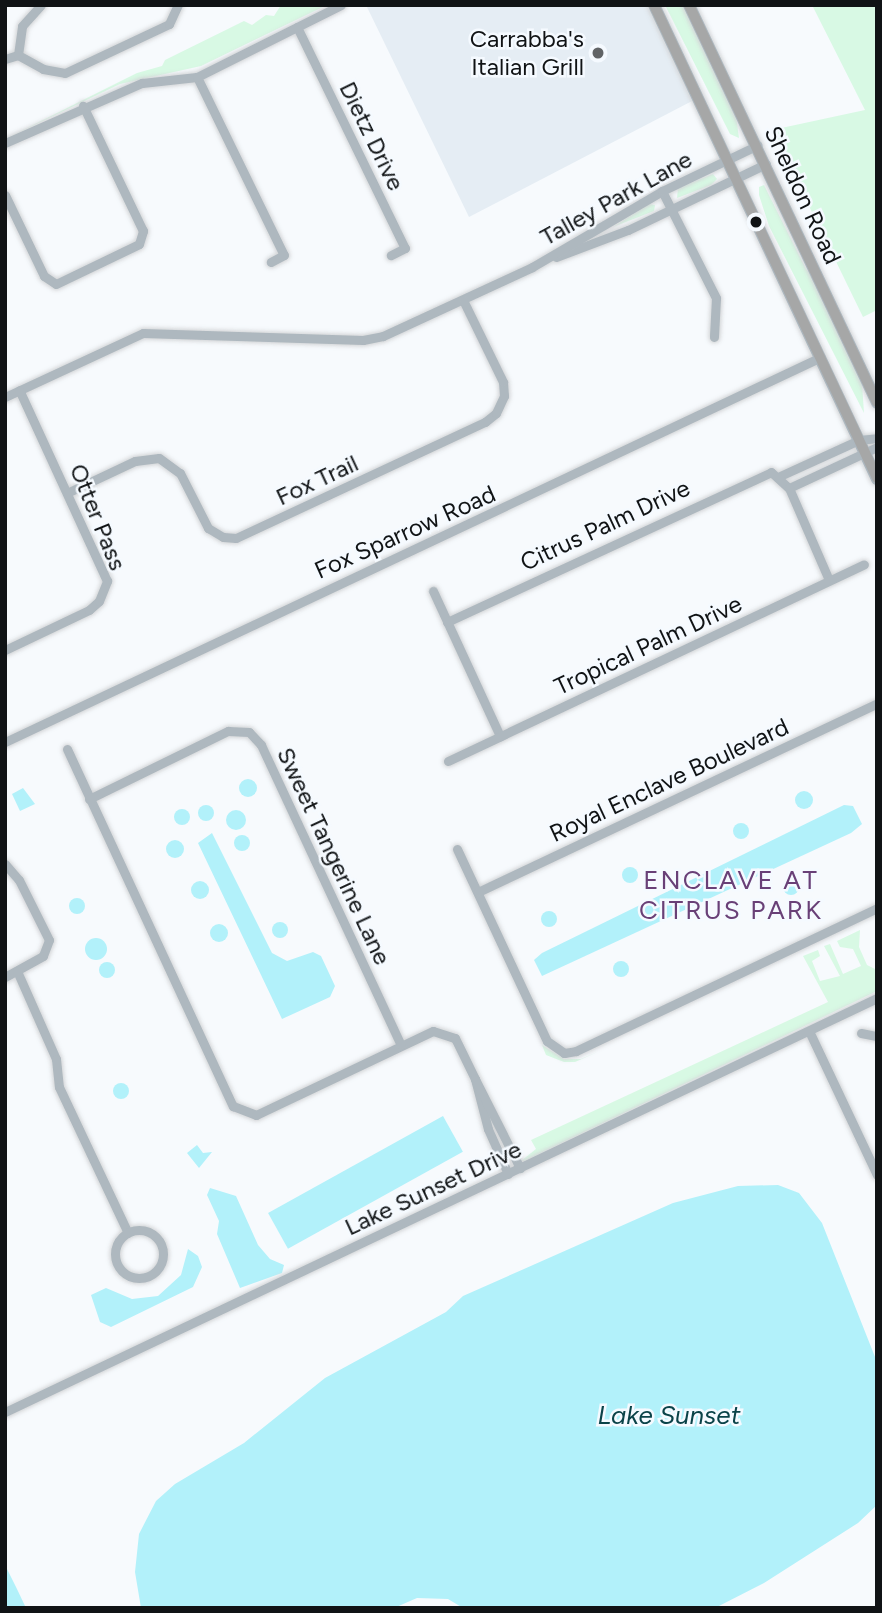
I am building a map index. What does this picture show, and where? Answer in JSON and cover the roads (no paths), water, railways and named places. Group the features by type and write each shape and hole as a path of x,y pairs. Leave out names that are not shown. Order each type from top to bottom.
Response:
{"main road":[{"path":"654,5 729,159 877,479"},
{"name":"Sheldon Road","path":"689,5 758,145 877,403"}],"street":[{"path":"18,55 22,26 41,5"},
{"path":"5,59 18,55 43,69 65,73 169,24 178,5"},
{"path":"5,143 82,106 142,83 197,77 341,5"},
{"name":"Dietz Drive","path":"297,27 405,248 391,255"},
{"path":"197,77 284,255 271,262"},
{"path":"5,195 44,276 56,284 139,244 143,231 82,106"},
{"name":"Talley Park Lane","path":"532,267 662,191 758,145"},
{"name":"Talley Park Lane","path":"5,397 143,332 363,340 383,336 532,267 671,209 766,164"},
{"path":"662,191 716,298 714,337"},
{"name":"Fox Trail","path":"69,492 135,461 159,458 180,473 208,528 223,537 236,538 485,422 496,413 504,396 503,382 463,300"},
{"name":"Fox Sparrow Road","path":"5,741 821,357"},
{"name":"Otter Pass","path":"5,650 89,610 104,593 105,570 19,390"},
{"name":"Citrus Palm Drive","path":"447,622 761,473 780,476 859,440 877,438"},
{"path":"789,488 866,455 877,447"},
{"path":"780,476 789,488 829,580"},
{"name":"Tropical Palm Drive","path":"448,761 864,564"},
{"path":"433,591 500,736"},
{"name":"Royal Enclave Boulevard","path":"478,892 877,703"},
{"name":"Sweet Tangerine Lane","path":"89,799 228,731 248,733 261,745 401,1045"},
{"path":"67,749 233,1106 247,1114 257,1115 401,1045 433,1031 445,1032 455,1038 520,1168"},
{"path":"457,849 547,1041 564,1053 588,1046 877,908"},
{"path":"5,864 19,880 49,940 43,956 5,977"},
{"path":"17,971 56,1059 59,1087 128,1233"},
{"name":"Lake Sunset Drive","path":"5,1412 877,999"},
{"path":"809,1031 877,1174"},
{"path":"861,1033 877,1036"},
{"path":"475,1079 488,1129 508,1174"},
{"path":"144,1231 158,1240 163,1255 150,1275 135,1278 117,1265 115,1251 128,1233 144,1231"}],"water":[{"path":"248,779 254,782 257,788 254,794 248,797 242,794 239,788 242,782"},
{"path":"23,788 35,804 20,811 12,794"},
{"path":"804,791 810,794 813,800 810,806 804,809 798,806 795,800 798,794"},
{"path":"206,805 212,807 212,819 206,821 200,819 198,813 200,807"},
{"path":"844,805 853,806 862,824 851,833 542,976 534,960 542,953"},
{"path":"179,809 185,809 190,817 188,823 179,825 174,820 174,814"},
{"path":"236,810 243,813 246,820 243,827 236,830 229,827 226,820 229,813"},
{"path":"738,823 744,823 749,831 747,837 738,839 733,834 733,828"},
{"path":"212,833 272,953 287,961 313,952 321,956 335,986 330,997 282,1019 198,843"},
{"path":"239,835 245,835 250,843 248,849 239,851 234,846 234,840"},
{"path":"175,840 181,843 184,849 181,855 175,858 169,855 166,849 169,843"},
{"path":"630,867 636,869 636,881 630,883 624,881 622,875 624,869"},
{"path":"791,879 797,881 797,893 791,895 785,893 783,887 785,881"},
{"path":"200,881 206,884 209,890 206,896 200,899 194,896 191,890 194,884"},
{"path":"77,898 83,900 83,912 77,914 71,912 69,906 71,900"},
{"path":"546,911 552,911 557,919 555,925 546,927 541,922 541,916"},
{"path":"280,922 286,924 286,936 280,938 274,936 272,930 274,924"},
{"path":"219,924 225,927 228,933 225,939 219,942 213,939 210,933 213,927"},
{"path":"96,938 104,941 107,949 104,957 96,960 88,957 85,949 88,941"},
{"path":"621,961 627,963 627,975 621,977 615,975 613,969 615,963"},
{"path":"107,962 113,964 113,976 107,978 101,976 99,970 101,964"},
{"path":"118,1083 124,1083 129,1091 127,1097 118,1099 113,1094 113,1088"},
{"path":"443,1116 463,1152 288,1249 268,1213"},
{"path":"197,1145 203,1153 212,1152 199,1168 187,1153"},
{"name":"Lake Sunset","path":"778,1185 799,1193 822,1223 877,1362 877,1505 858,1523 764,1583 715,1608 463,1608 448,1599 417,1598 394,1608 141,1608 135,1572 139,1534 156,1501 175,1484 244,1443 325,1378 446,1312 463,1296 673,1203 738,1186"},
{"path":"210,1188 236,1196 258,1245 270,1259 284,1265 282,1273 240,1288 217,1234 219,1221 207,1195"},
{"path":"188,1249 198,1256 202,1267 193,1287 111,1327 100,1322 91,1295 106,1288 132,1299 158,1296 181,1275"},
{"path":"5,1565 16,1587 26,1608 5,1608"}],"place":[{"name":"Carrabba's Italian Grill","path":"598,53"}],"district":[{"name":"ENCLAVE AT CITRUS PARK","path":"731,896"}]}
